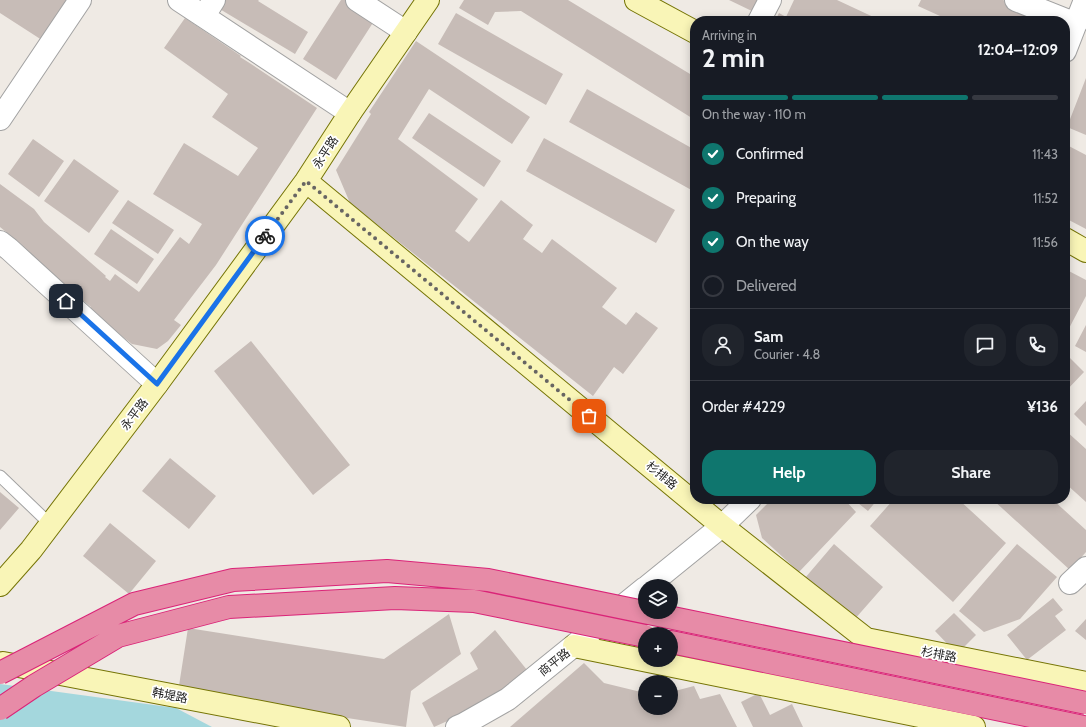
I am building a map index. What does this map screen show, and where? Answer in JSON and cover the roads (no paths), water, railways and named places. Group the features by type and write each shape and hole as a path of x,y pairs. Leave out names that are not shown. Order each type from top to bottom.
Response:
{"highway":[{"path":"0,673 134,604 233,580 387,571 488,580 1086,703"},
{"path":"0,709 34,686 118,636 229,607 395,598 474,601 638,635"},
{"path":"678,643 1084,727"}],"street":[{"path":"0,119 80,0"},
{"path":"179,0 209,8 350,113"},
{"path":"357,0 406,32"},
{"name":"永平路","path":"0,585 31,550 157,384 306,181 350,113 428,0"},
{"path":"636,0 690,29"},
{"path":"762,16 770,0"},
{"path":"1016,0 1056,16"},
{"path":"1070,39 1085,0"},
{"path":"1070,22 1076,24"},
{"name":"杉排路","path":"306,181 690,499"},
{"path":"0,242 157,384"},
{"path":"1070,242 1086,251"},
{"name":"杉排路","path":"695,504 866,639 1086,683"},
{"path":"657,579 722,526 745,504"},
{"path":"1070,583 1086,568"},
{"name":"商平路","path":"457,727 508,699 638,594"},
{"path":"574,646 974,727"},
{"name":"韩堤路","path":"0,662 340,727"}],"lane":[{"path":"0,476 50,525"}],"water":[{"path":"0,684 176,708 212,727 0,727"}]}
